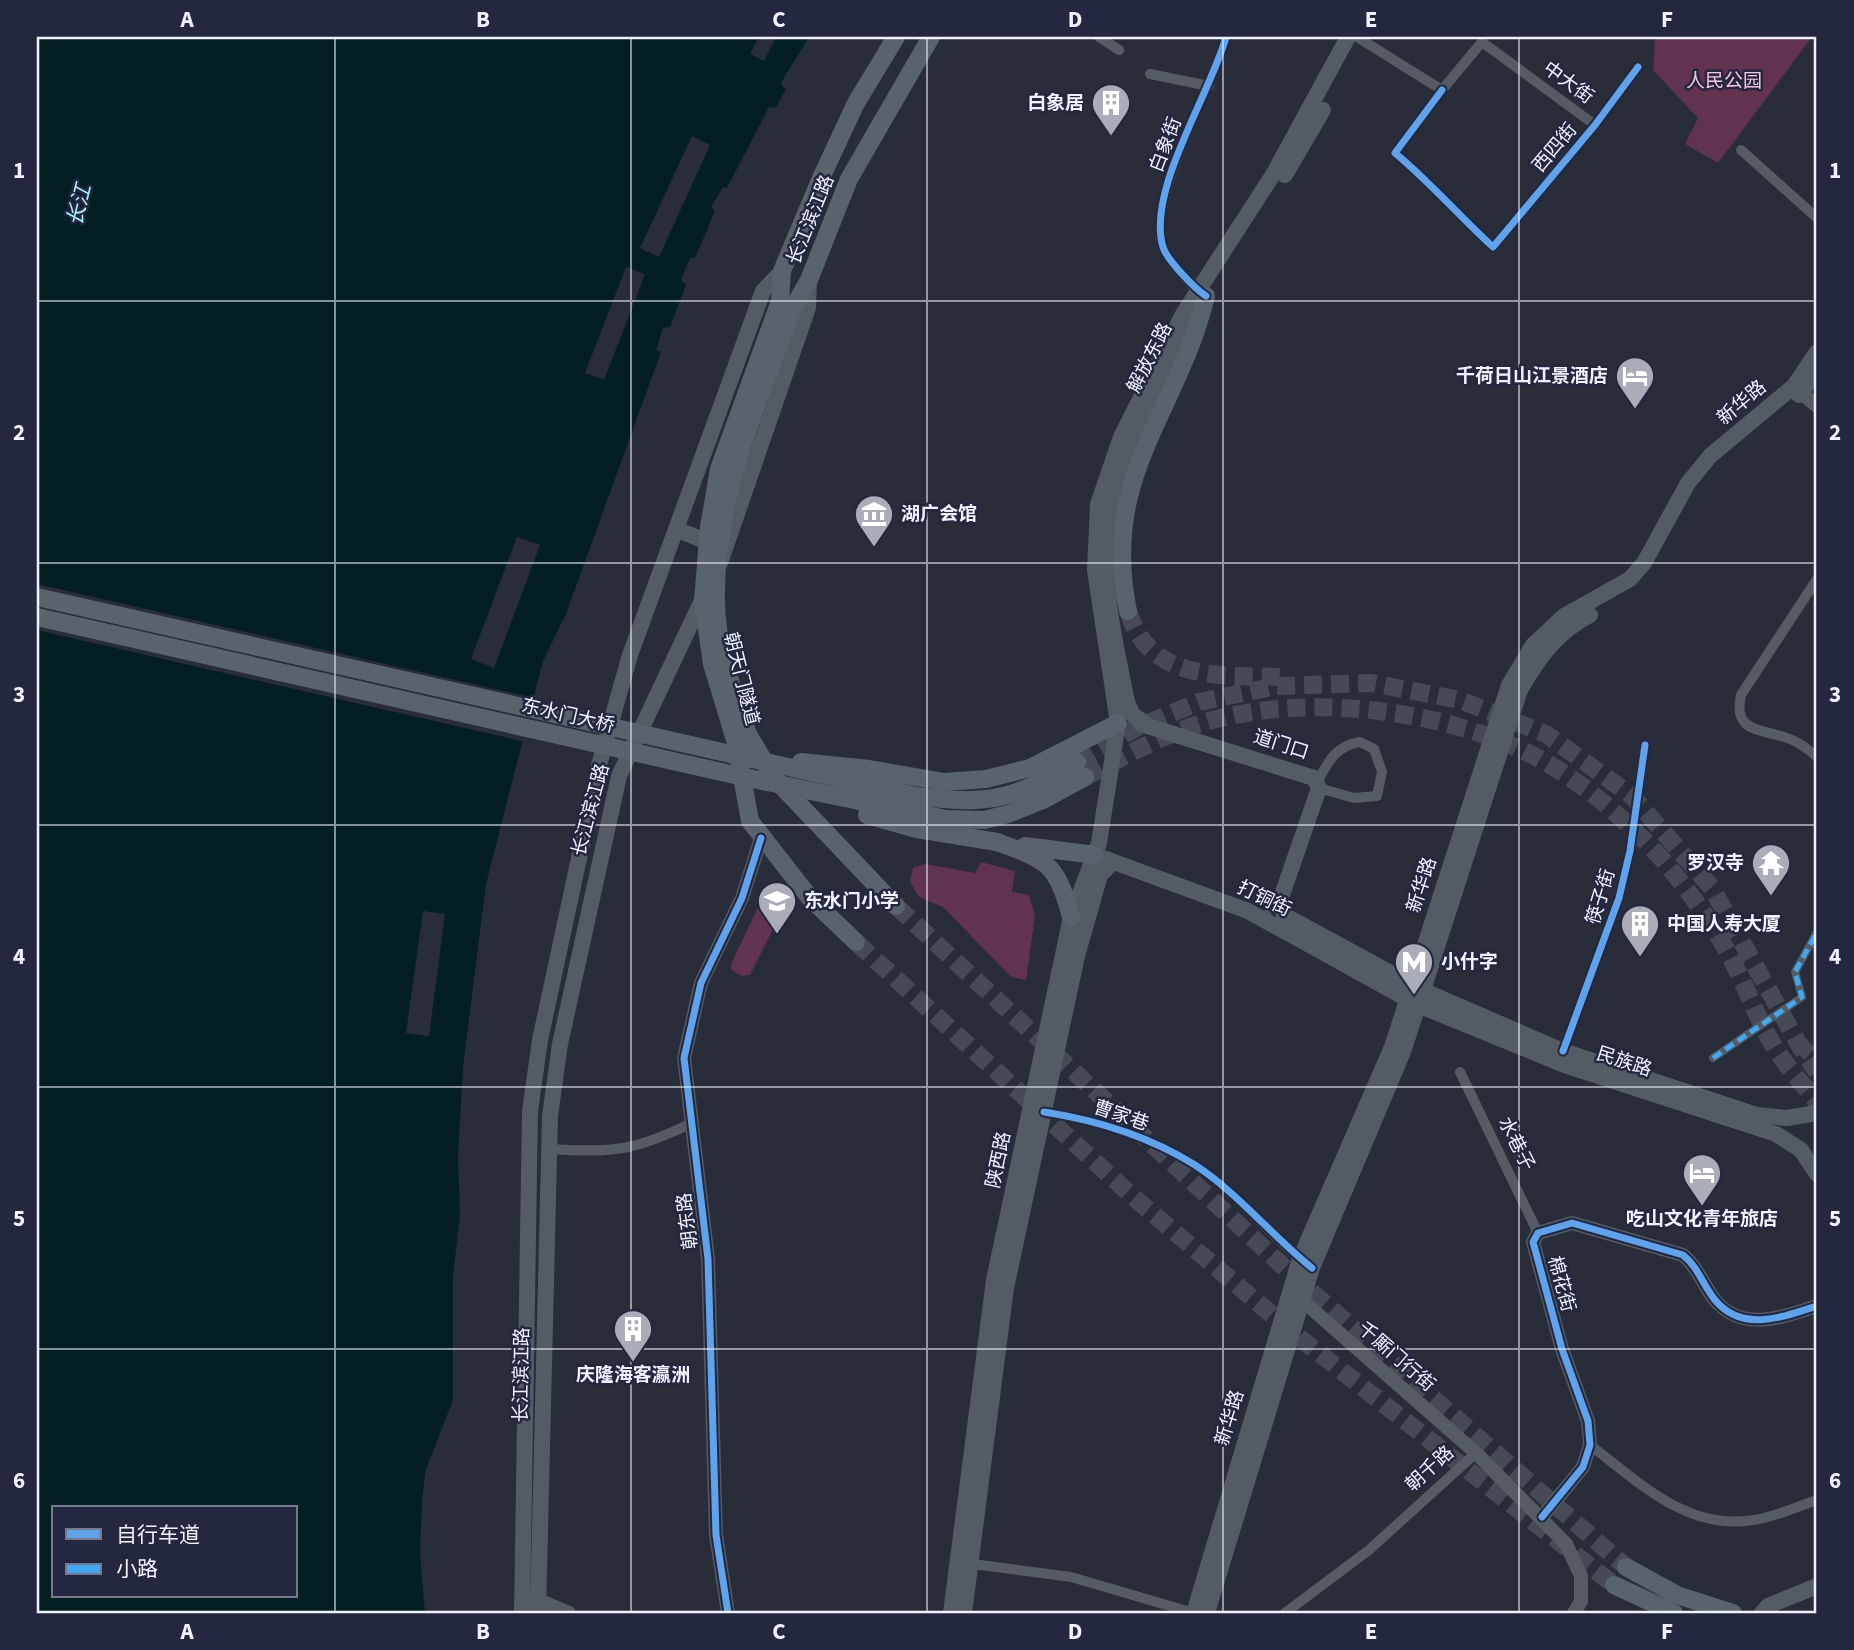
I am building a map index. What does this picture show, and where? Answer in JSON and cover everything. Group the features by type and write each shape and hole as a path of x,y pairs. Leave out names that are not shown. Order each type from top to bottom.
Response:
{"main road":[{"name":"长江滨江路","path":"530,1610 522,1593 530,1111 540,1040 599,765 630,654 764,291 782,271 856,103 896,37"},
{"name":"长江滨江路","path":"530,1610 550,1116 560,1044 619,776 727,550 808,308 809,280 849,179 931,37"},
{"name":"解放东路","path":"1118,723 1095,570 1098,504 1121,438 1201,293 1274,173 1348,37"},
{"name":"解放东路","path":"1149,726 1133,715 1126,702 1110,594 1107,527 1116,484 1201,293 1302,148 1358,37"},
{"path":"782,271 809,280"},
{"name":"朝天门隧道","path":"782,271 786,305"},
{"name":"朝天门隧道","path":"809,280 786,305 719,469 709,527 703,601 712,664 742,737 774,778 896,906"},
{"path":"1128,611 1121,550 1130,487 1193,342 1201,293"},
{"name":"新华路","path":"1798,390 1817,352"},
{"name":"新华路","path":"1194,1613 1306,1263 1414,995 1509,685 1533,645 1564,616 1630,579 1644,563 1688,483 1710,456 1798,390 1817,372"},
{"path":"678,530 727,550"},
{"name":"东水门大桥","path":"37,597 741,767 911,813 946,819 984,820 1043,800 1078,762"},
{"name":"东水门大桥","path":"37,617 741,767"},
{"path":"741,767 833,764 944,782 986,779 1030,768 1078,762 1118,723"},
{"name":"道门口","path":"1118,723 1149,726 1314,778 1318,785 1279,900"},
{"name":"陕西路","path":"964,1613 963,1562 994,1280 1071,916 1095,855 1118,723"},
{"name":"朝天门隧道","path":"742,737 744,800 750,821 810,898 856,942"},
{"path":"741,767 917,828 997,842 1041,854 1095,855"},
{"path":"1041,854 1063,888 1071,916"},
{"name":"打铜街","path":"1095,855 1248,911 1414,995"},
{"name":"陕西路","path":"951,1613 963,1562 1006,1288 1093,896 1100,876 1113,862"},
{"path":"1248,911 1264,911 1279,900"},
{"name":"打铜街","path":"1279,900 1284,915 1414,995"},
{"name":"民族路","path":"1414,995 1563,1051 1757,1115 1787,1118 1817,1113"},
{"name":"民族路","path":"1414,995 1567,1066 1776,1133 1801,1150 1817,1174"},
{"name":"新华路","path":"1207,1613 1296,1295"},
{"path":"1626,1567 1677,1595 1733,1613"},
{"path":"1614,1586 1674,1613"},
{"path":"1762,1613 1768,1606 1817,1586"}],"street":[{"path":"1099,37 1119,50"},
{"name":"白象街","path":"1201,293 1164,250 1161,233 1166,192 1179,147 1209,86 1226,37"},
{"path":"1358,37 1443,90"},
{"name":"中大街","path":"1493,247 1453,211 1426,179 1395,153 1484,39 1595,125"},
{"name":"西四街","path":"1493,247 1595,125 1638,67"},
{"path":"1150,74 1209,86"},
{"path":"1741,150 1817,218"},
{"path":"1798,390 1817,406"},
{"path":"1817,579 1741,695 1738,708 1741,721 1750,727 1787,737 1817,757"},
{"path":"1360,742 1374,749 1382,772 1377,796 1354,798 1318,785 1329,759 1340,748 1360,742"},
{"name":"筷子街","path":"1563,1051 1619,898 1630,850 1645,746"},
{"name":"朝东路","path":"727,1613 716,1535 708,1259 684,1058 701,983 742,898 761,838"},
{"path":"1713,1058 1802,997 1794,972 1817,932"},
{"name":"水巷子","path":"1460,1072 1538,1233"},
{"name":"曹家巷","path":"1044,1112 1084,1119 1152,1143 1196,1166 1306,1263"},
{"path":"549,1149 603,1153 651,1143 692,1123"},
{"name":"棉花街","path":"1590,1445 1588,1421 1562,1349 1533,1242 1538,1233 1547,1228 1572,1223 1683,1255 1691,1262 1716,1301 1739,1319 1777,1319 1817,1306"},
{"name":"千厮门行街","path":"1296,1295 1476,1453"},
{"path":"1542,1517 1583,1468 1590,1445 1671,1507 1718,1520 1755,1519 1817,1500"},
{"name":"朝千路","path":"1285,1613 1368,1550 1476,1453 1566,1544 1581,1576 1581,1601 1574,1613"},
{"path":"963,1562 1071,1577 1194,1613"},
{"path":"530,1610 569,1613"}],"green space":[{"name":"人民公园","path":"1655,37 1812,37 1718,163 1685,144 1698,118 1653,70"},
{"path":"981,862 1015,871 1012,892 1029,895 1035,916 1026,980 1011,977 943,907 919,897 910,881 913,868 925,864 975,873"},
{"path":"760,903 781,913 750,975 742,976 731,970 731,964"}],"water":[{"name":"长江","path":"37,37 809,37 782,81 781,85 786,89 776,108 769,107 727,188 723,187 711,207 715,211 695,258 690,258 681,280 686,285 670,327 663,328 656,350 661,352 566,614 543,661 486,884 463,1067 458,1155 460,1215 453,1275 453,1400 426,1469 422,1500 420,1553 425,1613 37,1613"}],"pier":[{"path":"759,37 776,37 764,61 750,54"},
{"path":"692,136 710,145 659,257 640,248"},
{"path":"626,267 645,274 604,380 585,373"},
{"path":"517,537 540,545 494,668 471,659"},
{"path":"37,584 538,699 526,742 37,630"},
{"path":"423,911 445,914 429,1036 406,1033"}],"tunnel":[{"path":"1128,611 1138,634 1153,651 1171,663 1213,674 1284,677"},
{"path":"1077,762 1136,728 1199,702 1276,686 1371,683 1460,700 1546,734 1632,796 1712,888 1798,1043 1817,1072"},
{"path":"1085,777 1184,729 1239,714 1281,709 1325,707 1414,716 1457,726 1534,756 1588,791 1623,820 1668,866 1719,937 1777,1051 1817,1102"},
{"path":"896,906 1299,1281 1626,1567"},
{"path":"856,942 1132,1196 1296,1335 1614,1585"},
{"path":"1798,1043 1817,1060"}],"railway":[{"path":"37,602 725,757"},
{"path":"37,612 723,768"}],"marked path":[{"path":"1713,1058 1802,997 1795,972 1817,932"}],"cycle path":[{"path":"1206,296 1166,253 1160,224 1164,198 1182,142 1226,37"},
{"path":"1442,90 1395,153 1493,247 1595,125 1638,67"},
{"path":"1563,1051 1619,898 1630,851 1645,745"},
{"path":"728,1613 716,1535 708,1259 684,1058 701,983 742,898 761,838"},
{"path":"1044,1112 1122,1131 1178,1155 1226,1188 1312,1268"},
{"path":"1542,1517 1583,1467 1590,1445 1588,1421 1562,1349 1533,1242 1538,1233 1572,1223 1683,1255 1693,1265 1715,1300 1738,1316 1763,1320 1817,1306"}],"place":[{"name":"白象居","path":"1111,137"},
{"name":"千荷日山江景酒店","path":"1635,410"},
{"name":"湖广会馆","path":"874,548"},
{"name":"罗汉寺","path":"1771,897"},
{"name":"东水门小学","path":"777,935"},
{"name":"中国人寿大厦","path":"1640,958"},
{"name":"小什字","path":"1414,996"},
{"name":"吃山文化青年旅店","path":"1702,1207"},
{"name":"庆隆海客瀛洲","path":"633,1363"}]}
